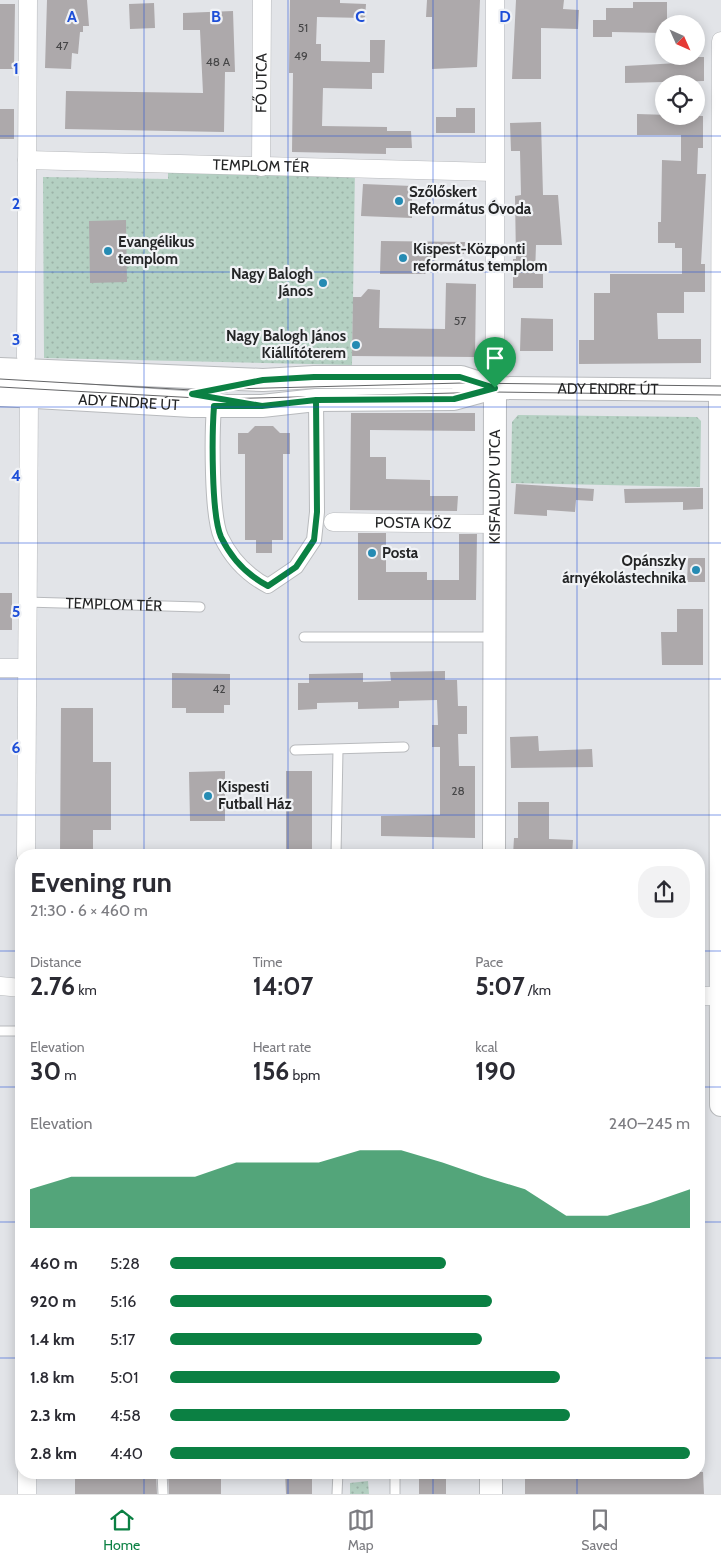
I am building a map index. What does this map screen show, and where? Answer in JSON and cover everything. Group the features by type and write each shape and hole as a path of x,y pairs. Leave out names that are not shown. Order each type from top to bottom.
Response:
{"street":[{"path":"26,357 28,0"},
{"name":"FŐ UTCA","path":"261,167 262,0"},
{"name":"KISFALUDY UTCA","path":"494,849 495,0"},
{"path":"721,41 720,390 713,996 721,1106"},
{"name":"TEMPLOM TÉR","path":"26,160 494,172"},
{"name":"ADY ENDRE ÚT","path":"0,369 263,380 314,377 460,377 495,388"},
{"name":"ADY ENDRE ÚT","path":"0,395 28,390 214,406 262,406 316,400 454,399 495,388 720,390"},
{"path":"26,849 28,390"},
{"path":"214,406 214,495 220,536 241,567 268,586 296,567 314,540 317,512 316,400"},
{"name":"POSTA KÖZ","path":"333,522 494,524"},
{"path":"0,668 26,668"},
{"path":"0,986 15,987"},
{"path":"27,1479 27,1494"},
{"path":"491,1479 491,1494"}],"lane":[{"path":"0,378 28,390"},
{"path":"192,394 263,380"},
{"path":"0,383 28,390 192,394 262,406"},
{"name":"TEMPLOM TÉR","path":"26,602 200,607"},
{"path":"304,637 494,637"},
{"path":"295,750 404,747"},
{"path":"336,849 338,750"},
{"path":"0,1031 15,1031"},
{"path":"162,1479 163,1494"},
{"path":"337,1494 338,1479"},
{"path":"395,1479 395,1494"}],"green space":[{"path":"168,164 355,169 352,365 44,358 43,177 168,179"},
{"path":"518,415 697,417 701,421 700,487 511,483 512,422"},
{"path":"368,1481 369,1494 350,1494 350,1483"}],"building":[{"path":"47,0 87,0 89,26 83,26 83,32 80,32 78,54 72,53 71,69 45,68"},
{"path":"290,0 340,0 340,3 366,4 365,18 317,17 316,44 321,44 321,61 370,62 370,40 385,40 384,73 372,73 372,89 323,88 322,126 387,127 387,131 411,131 412,148 386,148 386,154 292,152 293,73 289,73"},
{"path":"427,0 480,0 477,67 432,69 432,17 426,17"},
{"path":"516,0 564,0 563,9 579,10 578,29 541,28 541,79 512,79"},
{"path":"633,2 667,2 667,15 655,15 655,33 612,32 612,37 593,37 593,20 606,20 606,8 633,8"},
{"path":"154,3 155,28 130,29 129,4"},
{"path":"0,4 15,4 14,69 0,69"},
{"path":"233,11 235,72 225,72 224,132 65,129 66,91 203,93 200,30 183,30 183,13"},
{"path":"704,65 704,75 655,75 655,82 625,83 625,66"},
{"path":"456,108 475,108 475,133 436,133 436,117 456,117"},
{"path":"0,109 14,109 14,139 0,139"},
{"path":"637,114 655,115 655,125 703,125 703,148 698,148 697,174 706,174 701,264 705,264 705,292 684,292 684,313 657,313 658,339 701,339 701,363 579,364 579,340 594,340 594,293 610,293 610,274 682,274 682,248 675,248 675,243 658,243 658,222 661,222 662,160 681,161 681,135 637,135"},
{"path":"541,122 543,195 558,195 562,245 536,245 535,274 543,274 543,288 513,288 513,259 516,259 515,196 521,195 520,151 511,151 510,123"},
{"name":"Szőlőskert Református Óvoda","path":"363,184 412,186 412,218 361,216"},
{"name":"Evangélikus templom","path":"126,220 127,282 90,283 89,221"},
{"name":"Kispest-Központi református templom","path":"381,241 465,242 464,254 436,254 435,263 425,274 380,274"},
{"path":"446,283 476,284 475,357 352,356 353,297 361,297 368,289 380,290 379,328 445,329"},
{"path":"521,318 553,319 553,351 520,351"},
{"path":"351,413 475,413 475,431 370,430 370,457 386,457 386,479 430,480 430,496 458,496 457,511 350,510"},
{"path":"255,426 273,426 280,433 290,433 290,454 283,454 283,540 272,540 272,553 256,553 256,540 245,540 245,454 238,454 238,433 248,433"},
{"path":"516,484 594,489 593,501 576,500 575,512 547,510 547,516 514,514"},
{"path":"703,488 703,509 683,510 683,502 625,503 624,489"},
{"name":"Posta","path":"358,533 386,533 386,572 427,572 427,580 459,580 459,534 477,534 476,600 358,600"},
{"name":"Opánszky árnyékolástechnika","path":"688,558 705,558 705,582 687,582"},
{"path":"0,593 12,593 12,630 0,630"},
{"path":"677,609 703,609 703,665 662,665 661,632 677,632"},
{"path":"445,671 445,680 457,680 458,706 467,706 467,734 458,734 459,766 475,766 475,838 381,836 381,816 440,815 440,747 432,747 432,725 438,725 437,700 399,701 399,708 358,709 358,702 317,703 317,709 298,710 298,683 309,683 309,674 363,673 363,682 391,681 390,672"},
{"path":"172,673 230,674 230,705 224,705 224,713 186,713 186,708 172,708"},
{"path":"61,708 93,708 93,762 111,762 111,830 93,830 93,849 60,849"},
{"path":"538,736 539,751 592,749 593,767 511,768 510,737"},
{"path":"225,771 225,821 190,821 189,772"},
{"path":"286,771 312,771 312,849 286,849"},
{"path":"518,802 549,802 549,839 573,840 572,849 513,849 514,838 518,838"},
{"path":"75,1479 156,1479 157,1494 75,1494"},
{"path":"168,1479 221,1479 221,1494 169,1494"},
{"path":"285,1479 312,1479 312,1494 286,1494"},
{"path":"419,1479 446,1479 446,1494 419,1494"},
{"path":"525,1479 703,1479 704,1494 525,1494"}],"tram line":[{"path":"0,379 192,390 462,383 721,386"},
{"path":"0,387 216,399 494,392 721,395"}],"place":[{"name":"Szőlőskert Református Óvoda","path":"399,201"},
{"name":"Evangélikus templom","path":"108,251"},
{"name":"Kispest-Központi református templom","path":"403,258"},
{"name":"Nagy Balogh János","path":"323,283"},
{"name":"Nagy Balogh János Kiállítóterem","path":"356,345"},
{"name":"Posta","path":"372,553"},
{"name":"Opánszky árnyékolástechnika","path":"696,570"},
{"name":"Kispesti Futball Ház","path":"208,796"}],"route":[{"path":"495,388 454,399 316,400 262,406 214,406 214,495 220,536 241,567 255,579 268,586 296,567 314,540 317,512 316,400 262,406 192,394 263,380 314,377 460,377 495,388"}]}
